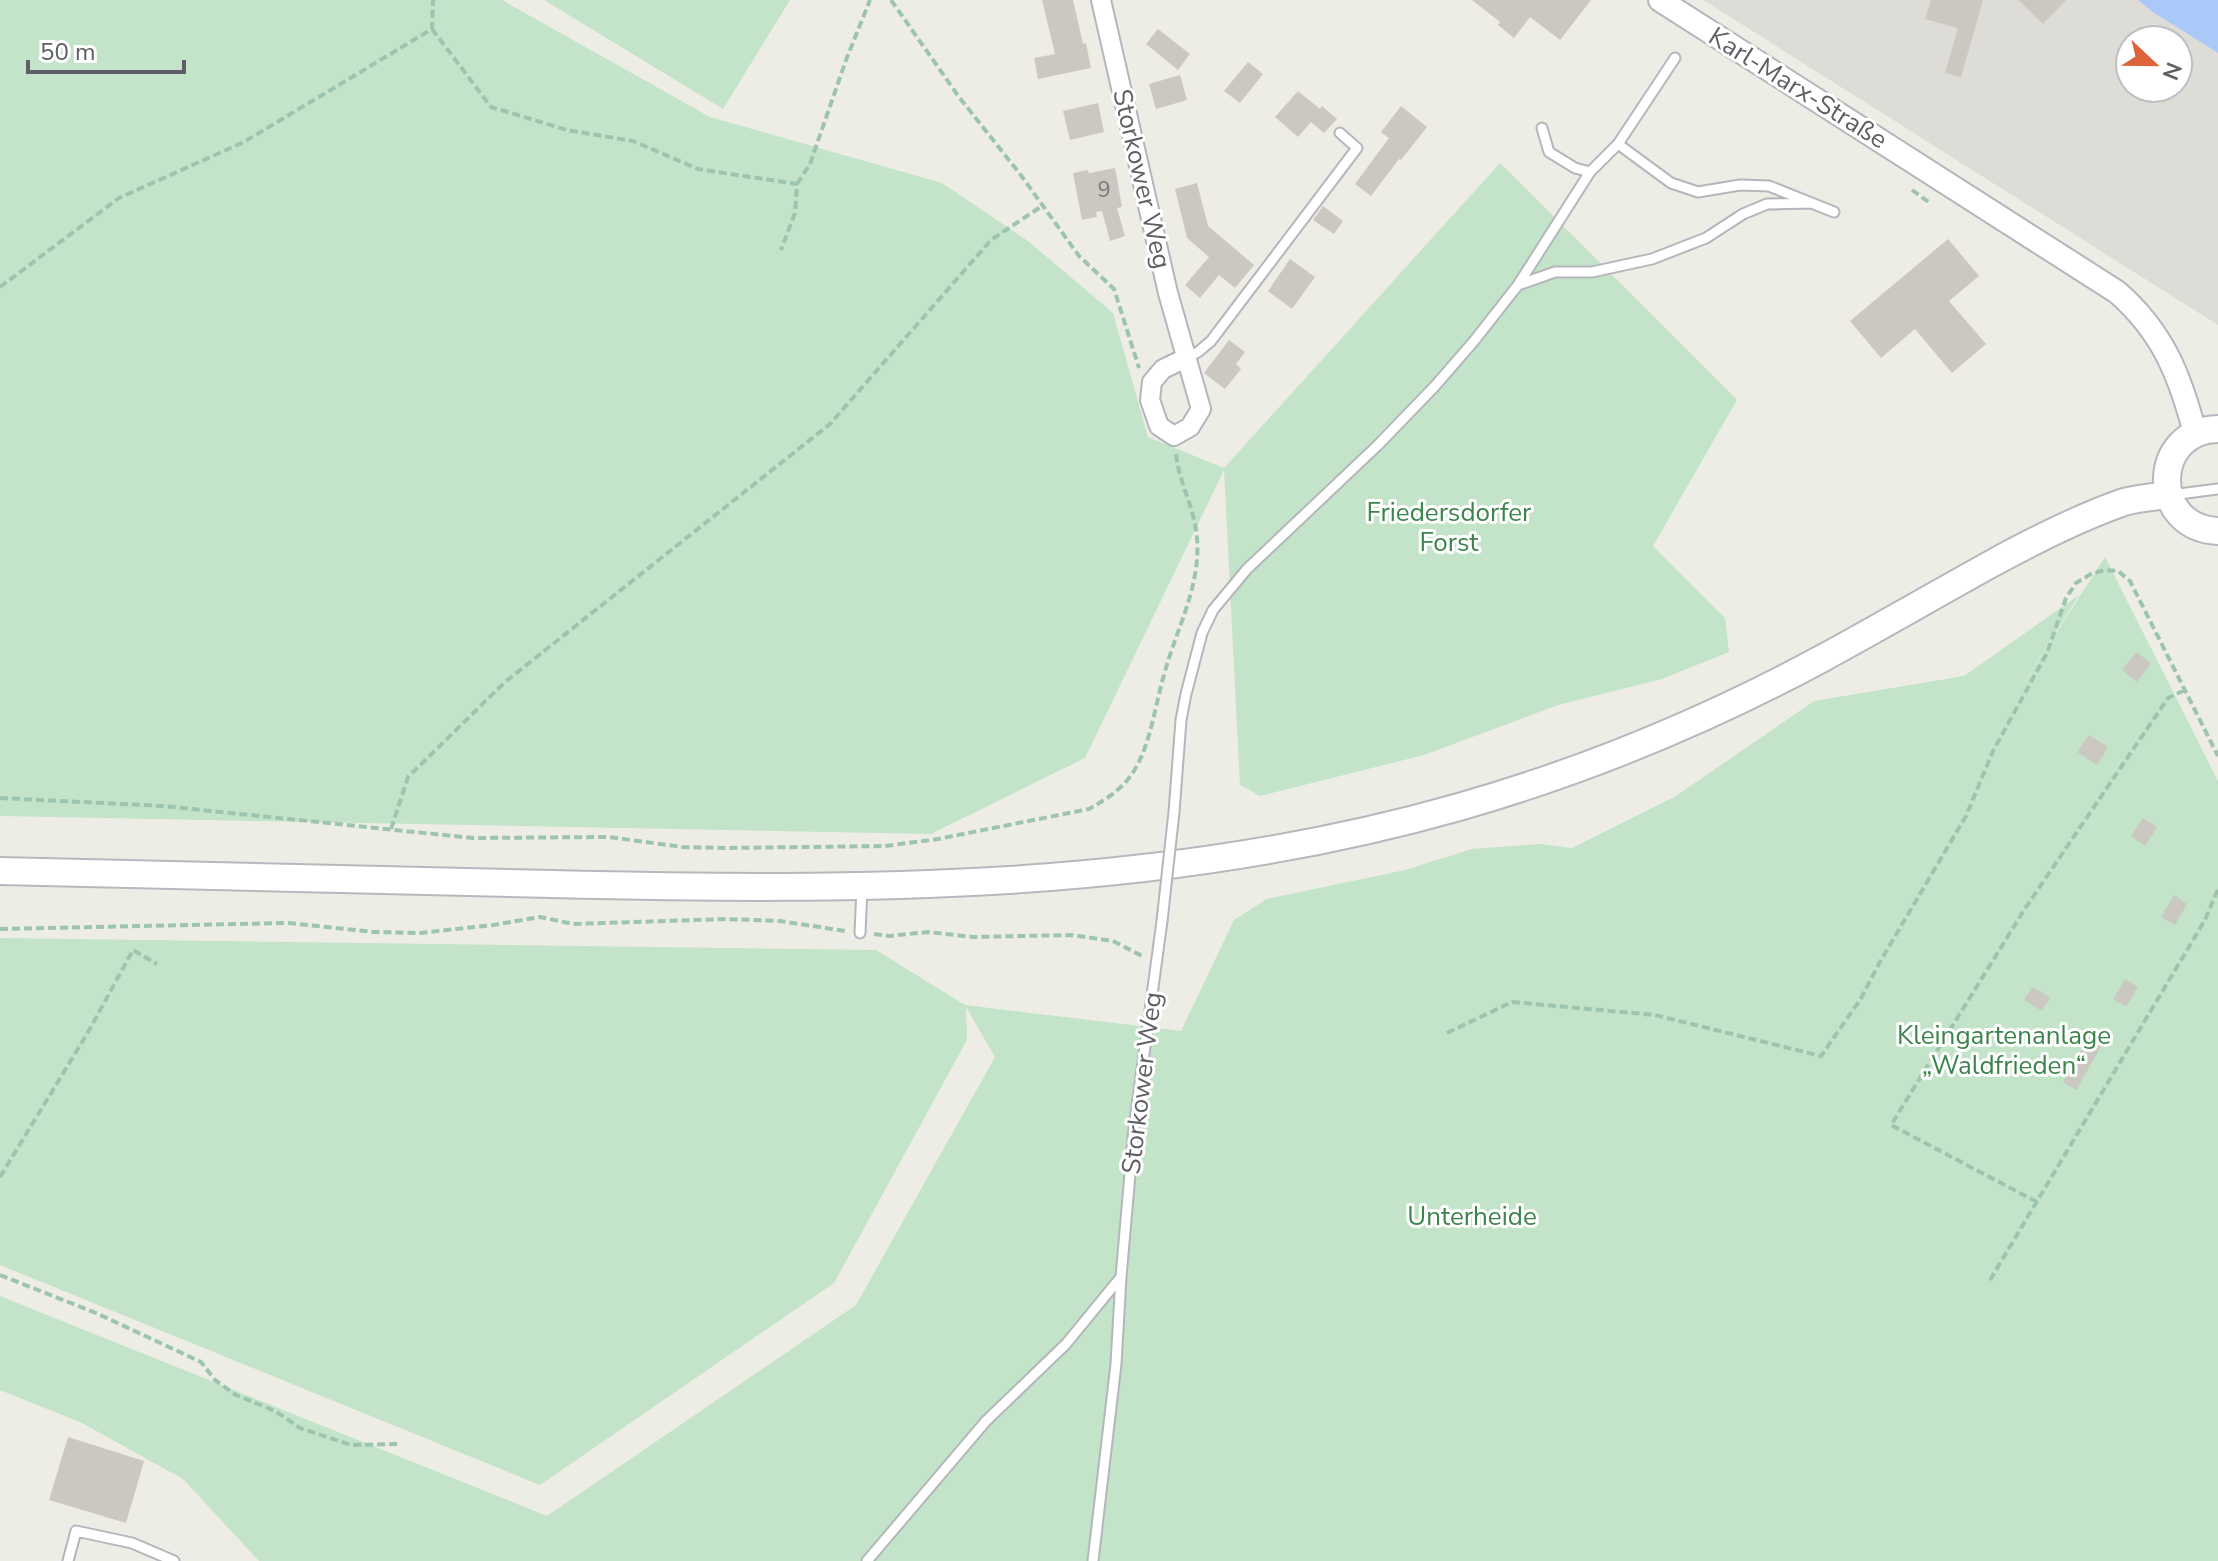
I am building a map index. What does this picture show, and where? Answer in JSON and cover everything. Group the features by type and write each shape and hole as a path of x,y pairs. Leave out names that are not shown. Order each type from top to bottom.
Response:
{"main road":[{"path":"2207,431 2183,441 2168,466 2166,480 2172,506 2188,522 2198,528 2218,531"},
{"path":"0,871 601,885 862,887 1045,879 1193,863 1316,843 1394,825 1564,773 1694,722 1823,658 2026,546 2126,501 2168,495"}],"street":[{"name":"Storkower Weg","path":"1101,0 1168,293 1201,409 1190,427 1174,436 1159,426 1150,400 1152,382"},
{"name":"Karl-Marx-Straße","path":"1660,0 2117,292 2158,337 2207,431"},
{"path":"1152,382 1163,369 1186,358"}],"lane":[{"name":"Storkower Weg","path":"1093,1561 1116,1364 1134,1128 1162,921 1181,720 1202,633 1213,610 1247,569 1378,445 1435,386 1518,285 1590,172 1618,144 1675,58"},
{"path":"1542,128 1549,152 1575,168 1590,172"},
{"path":"1186,358 1211,341 1357,148 1340,133"},
{"path":"1618,144 1671,183 1698,192 1740,185 1769,186 1834,212"},
{"path":"1518,285 1555,272 1592,272 1652,259 1706,238 1743,214 1767,204 1812,203"},
{"path":"2168,495 2218,489"},
{"path":"860,933 862,887"},
{"path":"867,1561 986,1421 1066,1344 1121,1277"},
{"path":"68,1561 76,1531 132,1543 174,1561"}],"path":[{"path":"433,0 432,29 491,107 567,130 633,141 698,169 797,184"},
{"path":"781,250 795,213 797,184 810,164 870,0"},
{"path":"891,0 959,97 1079,256 1114,289 1139,369 1152,382"},
{"path":"0,287 119,198 244,142 432,29"},
{"path":"1912,190 1930,203"},
{"path":"391,829 408,777 505,682 830,424 991,240 1042,206"},
{"path":"0,798 163,806 473,838 609,837 682,847 725,848 885,846 938,839 1089,809 1108,798 1131,776 1148,742 1164,673 1194,584 1197,538 1177,461"},
{"path":"1447,1033 1512,1002 1655,1015 1821,1056 1860,1000 1966,816 1993,751 2047,653 2066,598 2076,583 2105,570 2118,571 2130,581 2218,756"},
{"path":"2037,1202 1891,1125 2044,881 2168,698 2185,690"},
{"path":"1990,1280 2205,920 2218,889"},
{"path":"0,929 288,923 375,932 420,933 540,917 573,924 726,919 780,921 889,936 928,932 973,937 1072,935 1113,941 1157,964"},
{"path":"0,1177 87,1034 133,950 157,964"},
{"path":"0,1275 96,1313 201,1362 215,1380 236,1395 275,1411 300,1428 351,1445 399,1444"}],"shaded area":[{"path":"1703,0 2138,0 2172,24 2114,24 2114,104 2194,104 2194,38 2218,53 2218,325"}],"green space":[{"name":"Friedersdorfer Forst","path":"0,0 502,0 710,117 942,183 1028,241 1113,313 1148,437 1224,468 1500,163 1737,400 1653,546 1725,618 1729,652 1662,679 1558,705 1424,755 1260,796 1240,785 1224,470 1085,758 931,834 0,816"},
{"path":"544,0 790,0 723,109"},
{"path":"2105,557 2218,781 2218,1561 259,1561 183,1479 82,1423 0,1390 0,1296 547,1516 856,1305 995,1057 966,1007 967,1040 834,1283 540,1485 0,1265 0,938 876,950 965,1005 1181,1031 1234,920 1267,899 1405,870 1472,849 1539,844 1572,848 1676,796 1814,701 1964,676 2079,595 2011,703"}],"water":[{"path":"2138,0 2218,0 2218,53 2194,38 2194,24 2172,24"}],"building":[{"path":"1042,0 1073,0 1091,68 1038,79 1034,58 1055,54"},
{"path":"1472,0 1591,0 1560,40 1530,17 1514,38 1498,25 1500,22"},
{"path":"1931,0 1983,0 1961,77 1945,73 1958,28 1925,19"},
{"path":"2018,0 2066,0 2043,24"},
{"path":"1158,29 1190,54 1178,70 1146,44"},
{"path":"1248,62 1263,74 1240,103 1224,91"},
{"path":"1180,75 1187,100 1156,109 1149,84"},
{"path":"1298,91 1337,119 1324,133 1311,122 1298,137 1275,117"},
{"path":"1098,103 1104,132 1070,140 1063,111"},
{"path":"1401,106 1427,127 1371,196 1355,184 1389,138 1381,132"},
{"path":"1115,168 1122,207 1117,208 1125,236 1110,241 1102,211 1096,212 1097,217 1082,220 1073,173"},
{"path":"1197,183 1208,226 1254,265 1235,288 1219,275 1200,298 1185,285 1209,257 1187,238 1175,189"},
{"path":"1323,206 1343,221 1334,234 1313,220"},
{"path":"1948,239 1979,276 1949,301 1986,344 1952,373 1915,329 1881,358 1850,321"},
{"path":"1290,259 1315,277 1292,309 1268,291"},
{"path":"1229,340 1245,352 1236,364 1241,369 1225,389 1204,373"},
{"path":"2136,652 2151,663 2137,682 2122,670"},
{"path":"2089,735 2108,747 2097,765 2077,752"},
{"path":"2143,818 2157,827 2145,846 2131,836"},
{"path":"2174,895 2187,904 2175,925 2161,917"},
{"path":"2125,979 2138,987 2126,1007 2113,999"},
{"path":"2032,987 2050,997 2042,1011 2024,1000"},
{"path":"2089,1037 2102,1045 2076,1090 2063,1082"},
{"path":"68,1437 144,1461 126,1523 49,1500"}],"park label":[{"name":"Kleingartenanlage „Waldfrieden“","path":"2004,1050"},
{"name":"Unterheide","path":"1472,1216"}]}
